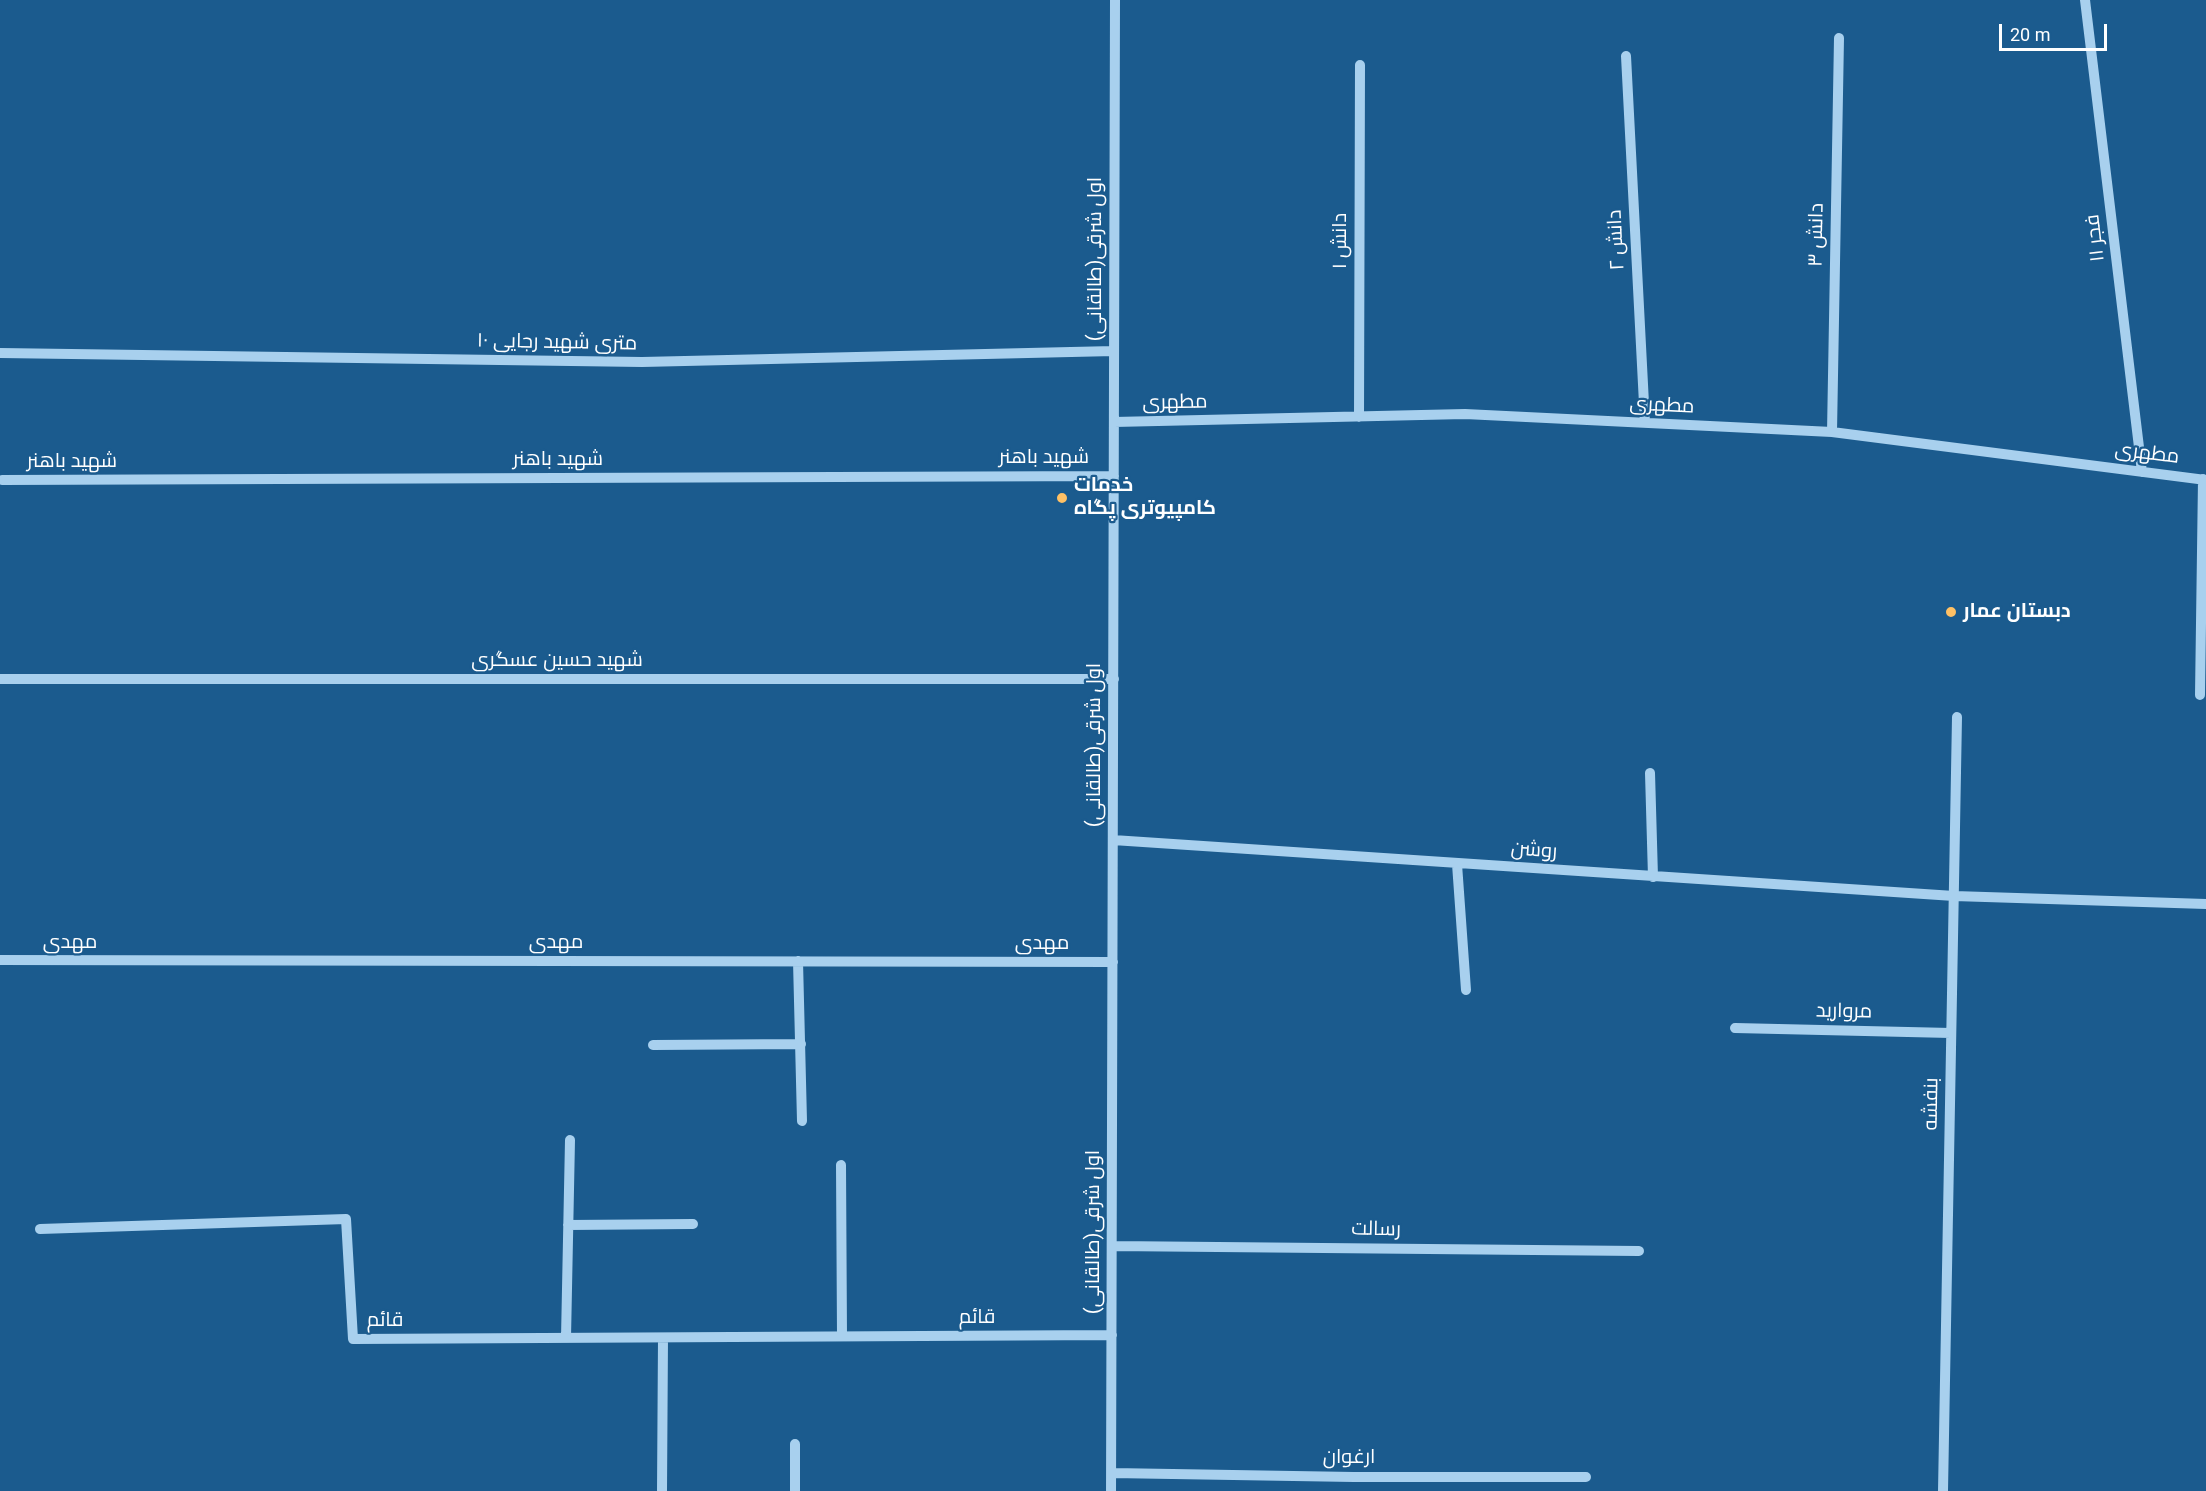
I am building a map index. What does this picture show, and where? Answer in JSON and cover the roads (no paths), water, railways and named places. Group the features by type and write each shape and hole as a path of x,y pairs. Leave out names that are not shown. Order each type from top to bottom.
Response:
{"street":[{"name":"اول شرقی(طالقانی)","path":"1112,1491 1115,0"},
{"name":"فجر ۱۱","path":"2085,0 2142,472"},
{"name":"دانش ۳","path":"1832,432 1839,38"},
{"name":"دانش ۲","path":"1626,56 1645,423"},
{"name":"دانش ۱","path":"1359,65 1359,417"},
{"name":"۱۰ متری شهید رجایی","path":"0,353 642,362 1114,351"},
{"name":"مطهری","path":"1114,422 1465,414 1832,432 2204,479"},
{"name":"شهید باهنر","path":"2,480 1114,476"},
{"path":"2200,695 2204,479"},
{"name":"شهید حسین عسگری","path":"0,679 1113,679"},
{"name":"بنفشه","path":"1943,1491 1957,717"},
{"path":"1650,773 1653,877"},
{"name":"روشن","path":"1113,840 1954,896"},
{"path":"1457,864 1466,990"},
{"path":"1954,896 2206,904"},
{"name":"مهدی","path":"0,960 1113,962"},
{"path":"798,961 802,1121"},
{"name":"مروارید","path":"1735,1028 1951,1033"},
{"path":"653,1045 801,1044"},
{"path":"566,1338 570,1140"},
{"path":"842,1165 842,1336"},
{"name":"قائم","path":"40,1229 346,1219 353,1339 1112,1335"},
{"path":"568,1225 693,1224"},
{"name":"رسالت","path":"1112,1246 1639,1251"},
{"path":"662,1491 663,1338"},
{"path":"795,1444 795,1491"},
{"name":"ارغوان","path":"1112,1473 1354,1477 1586,1477"}],"place":[{"name":"خدمات کامپیوتری پگاه","path":"1062,498"},
{"name":"دبستان عمار","path":"1951,612"}]}
